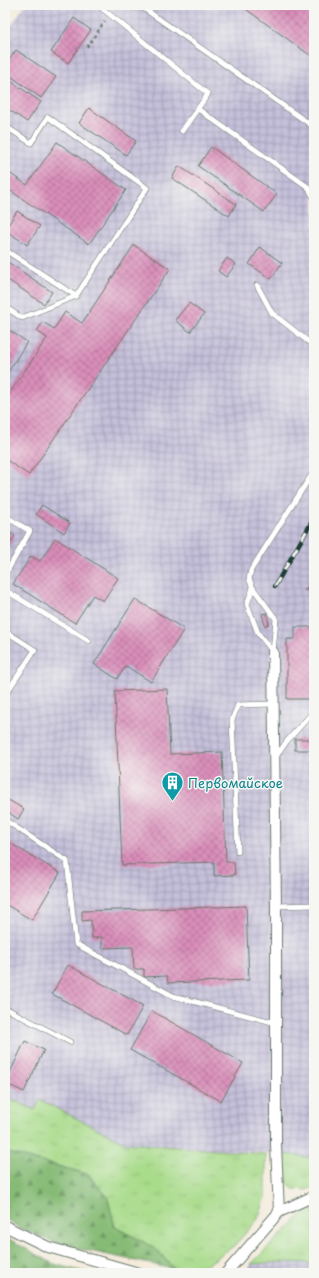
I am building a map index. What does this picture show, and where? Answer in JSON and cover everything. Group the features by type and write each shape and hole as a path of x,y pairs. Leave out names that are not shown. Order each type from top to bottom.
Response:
{"street":[{"path":"273,652 276,906 276,1145 278,1212"},
{"path":"226,1273 278,1212 314,1196"},
{"path":"5,1226 48,1247 139,1273"}],"lane":[{"path":"98,5 208,94 182,131"},
{"path":"139,5 314,127"},
{"path":"198,109 308,187 314,198"},
{"path":"5,126 30,143 48,117 147,188 76,296 22,318 6,310"},
{"path":"5,250 76,296"},
{"path":"257,285 272,313 314,346"},
{"path":"273,652 276,618 248,579 251,570 314,471"},
{"path":"5,516 30,531 5,575"},
{"path":"253,588 246,604 258,633 273,652"},
{"path":"5,590 89,641"},
{"path":"5,631 35,650 5,695"},
{"path":"238,852 232,720 238,705 274,704"},
{"path":"274,759 313,712"},
{"path":"5,820 67,860 76,944 174,996 276,1024"},
{"path":"276,906 314,905"},
{"path":"5,1008 70,1042"}],"path":[{"path":"87,47 107,18"}],"shaded area":[{"path":"25,5 314,5 314,1158 283,1154 126,1143 40,1101 35,1110 5,1096 5,35"},
{"path":"281,1262 314,1263 314,1273 247,1273 251,1264"}],"green space":[{"path":"5,1096 35,1110 40,1100 126,1143 266,1154 266,1197 258,1219 235,1245 205,1266 174,1269 155,1248 115,1227 107,1196 88,1174 5,1152"},
{"path":"5,1152 87,1174 107,1196 115,1227 155,1248 174,1269 62,1245 18,1227 5,1218"},
{"path":"283,1154 314,1158 314,1187 306,1190 293,1189 287,1182"},
{"path":"314,1209 314,1263 281,1262 251,1264 302,1214"},
{"path":"5,1237 54,1264 89,1273 5,1273"}],"building":[{"path":"240,5 306,5 314,11 314,58"},
{"path":"74,18 91,30 68,63 51,52"},
{"path":"16,50 56,77 41,98 5,72 5,66"},
{"path":"5,77 41,102 27,122 5,107"},
{"path":"89,108 136,141 126,155 79,123"},
{"path":"57,142 126,190 89,244 5,187 5,170 27,185"},
{"path":"211,147 277,194 264,212 198,166"},
{"path":"179,166 236,204 229,216 172,178"},
{"path":"17,211 40,226 27,245 5,230"},
{"path":"134,245 170,269 29,475 5,459 5,400 47,338 37,331 43,322 54,329 65,312 82,323"},
{"path":"260,247 282,263 271,279 249,264"},
{"path":"227,258 236,264 226,277 218,271"},
{"path":"5,260 52,292 44,304 5,278"},
{"path":"189,303 204,314 190,332 175,320"},
{"path":"6,328 27,342 5,377 5,330"},
{"path":"42,505 70,523 64,533 36,514"},
{"path":"5,529 15,536 5,552"},
{"path":"55,538 118,578 103,601 93,595 75,623 13,584 31,556 40,561"},
{"path":"314,580 314,590 304,590"},
{"path":"135,599 184,629 151,682 126,666 117,679 94,664"},
{"path":"267,613 269,624 265,626 262,614"},
{"path":"295,627 314,627 314,699 287,699 287,639 295,639"},
{"path":"5,645 10,648 5,655"},
{"name":"Первомайское","path":"167,689 170,754 222,752 226,862 234,862 235,875 214,876 214,862 122,865 115,691"},
{"path":"295,739 314,739 314,750 295,750"},
{"path":"5,798 24,809 18,819 5,810"},
{"path":"5,840 60,873 32,920 5,904"},
{"path":"246,906 249,980 168,983 167,976 144,977 144,969 134,969 133,947 102,948 102,937 92,938 91,920 82,921 82,911"},
{"path":"68,965 143,1006 127,1035 52,994"},
{"path":"152,1011 243,1063 221,1101 130,1050"},
{"path":"5,1029 9,1032 5,1039"},
{"path":"25,1041 44,1050 24,1092 5,1083"}],"railway":[{"path":"275,586 314,518"}],"place":[{"name":"Первомайское","path":"172,802"}]}
